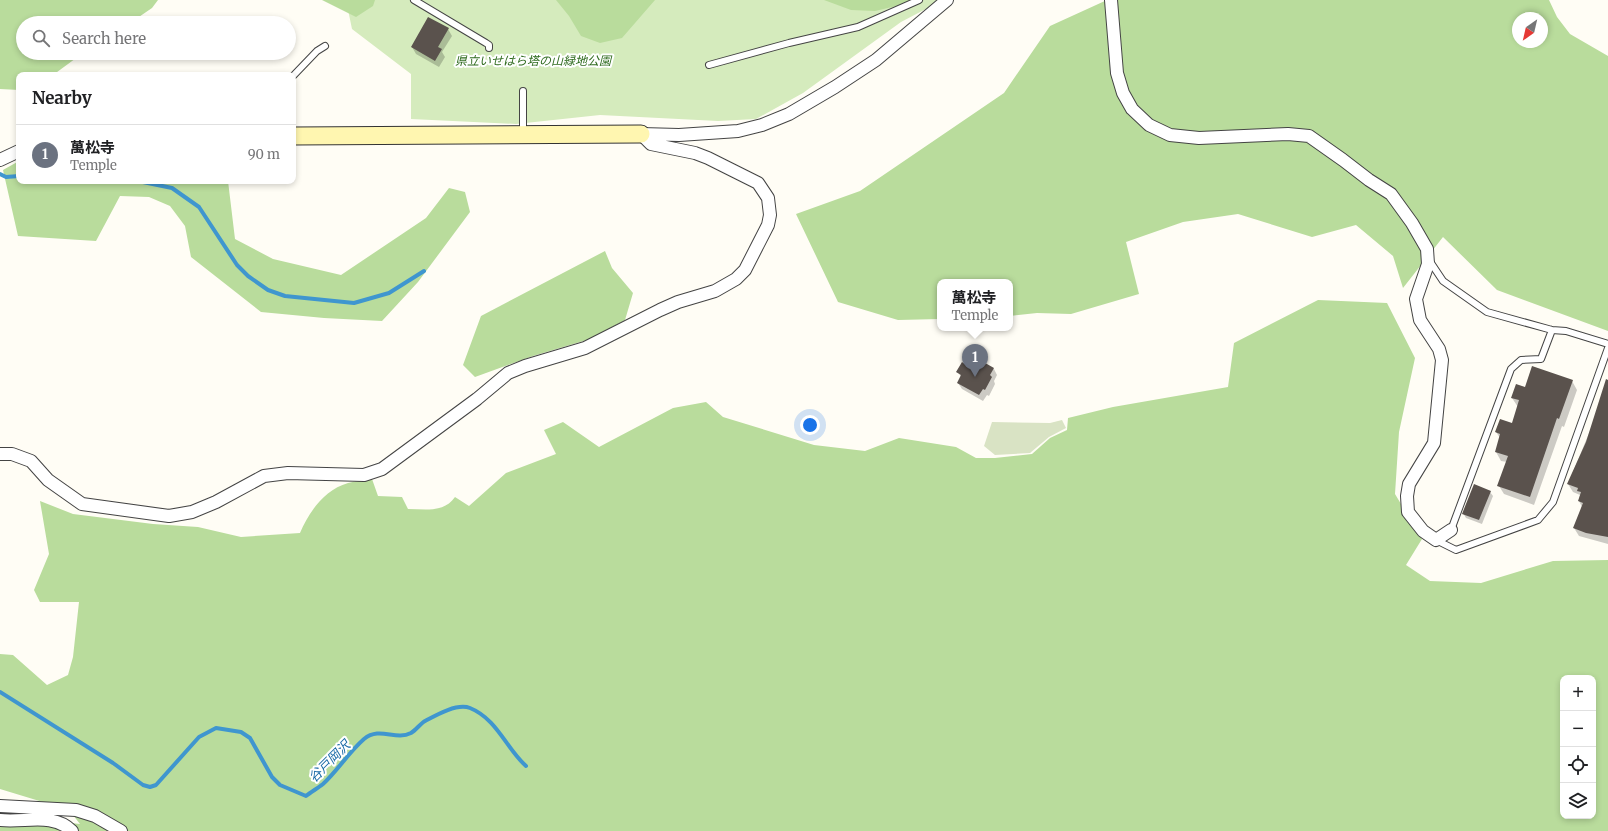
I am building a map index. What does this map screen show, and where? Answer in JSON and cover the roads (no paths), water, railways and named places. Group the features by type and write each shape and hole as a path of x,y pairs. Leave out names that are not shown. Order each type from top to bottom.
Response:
{"street":[{"path":"296,136 679,135 716,134 738,131 769,122 789,114 835,87 876,60 947,0"},
{"path":"1111,0 1117,74 1123,93 1132,109 1149,125 1170,135 1200,138 1288,134 1309,136 1391,194 1427,248 1428,264 1416,299 1420,320 1439,349 1442,360 1442,374 1434,443 1409,484 1407,496 1408,512 1423,531 1436,540 1451,530"},
{"path":"0,454 12,454 31,461 48,480 82,504 169,516 192,512 216,502 264,476 288,473 364,475 382,469 477,399 508,373 524,366 585,348 678,302 715,291 736,279 744,270 768,225 770,215 768,198 758,183 695,153 651,144 640,134"},
{"path":"0,160 16,152"},
{"path":"0,806 76,810 95,816 121,831"},
{"path":"0,820 54,820 72,831"}],"lane":[{"path":"414,0 486,43 489,45 489,48"},
{"path":"709,65 789,42 858,27 919,0"},
{"path":"296,73 317,50 324,46"},
{"path":"523,91 523,135"},
{"path":"1428,257 1443,281 1487,312 1552,330 1566,331 1608,344"},
{"path":"1451,530 1511,369 1521,360 1541,359 1552,330"},
{"path":"1436,540 1456,550 1538,520 1553,502 1608,348"}],"waterway":[{"path":"0,174 6,177 16,176"},
{"path":"153,184 172,188 199,207 237,265 248,276 268,290 285,296 354,303 389,293 424,271"},
{"name":"谷戸岡沢","path":"0,692 113,763 143,785 150,787 156,785 199,737 216,728 241,732 250,738 272,777 280,785 306,796 323,784 348,755 370,735 382,733 405,735 411,733 423,722 447,710 459,707 470,708 487,719 526,766"}],"place":[{"name":"萬松寺","path":"975,377"}],"park label":[{"name":"県立いせはら塔の山緑地公園","path":"533,61"}]}
